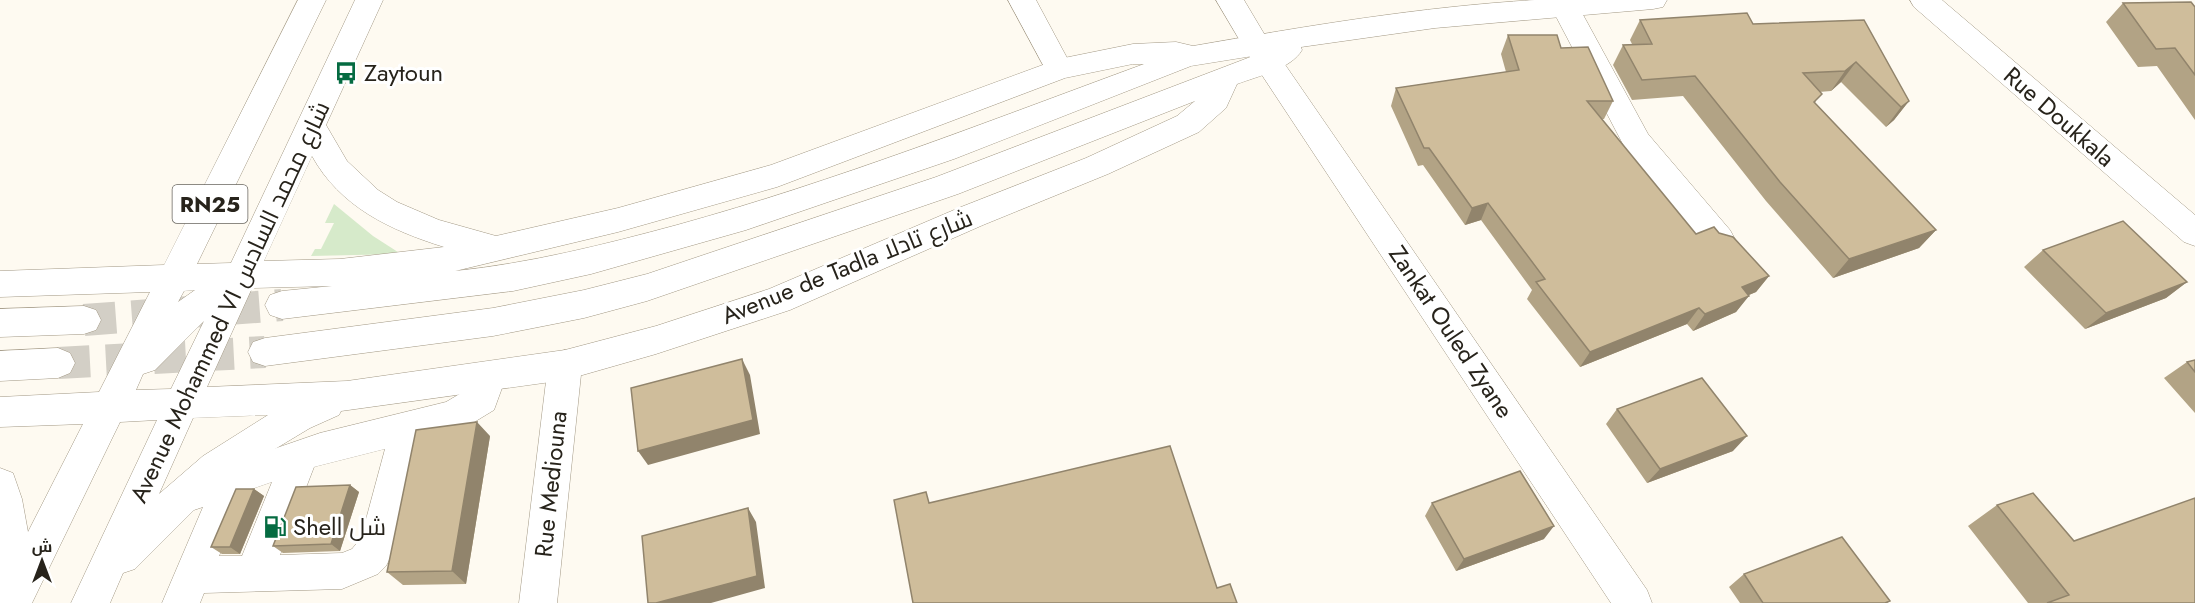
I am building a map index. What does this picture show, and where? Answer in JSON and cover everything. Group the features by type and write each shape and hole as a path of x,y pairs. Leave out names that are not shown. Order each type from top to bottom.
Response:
{"main road":[{"name":"RN25","path":"12,603 312,0"},
{"name":"Avenue Mohammed VI شارع محمد السادس","path":"95,591 369,0"},
{"path":"1022,0 1059,69"},
{"name":"Zankat Ouled Zyane","path":"1230,0 1262,52 1633,603"},
{"name":"Avenue de Tadla شارع تادلا","path":"0,284 173,276 340,272 394,267 502,249 618,220 777,175 1059,69 1102,58 1167,52 1193,56 1262,52 1307,38 1354,28 1435,18 1653,0"},
{"name":"Rue Doukkala","path":"1924,0 2195,233"},
{"path":"1565,7 1637,142 1719,239"},
{"name":"Avenue de Tadla شارع تادلا","path":"265,352 452,329 537,315 629,293 904,202 1016,162 1226,77 1262,52"},
{"name":"Avenue de Tadla شارع تادلا","path":"282,305 513,278 591,261 746,218 943,151 1193,56"},
{"name":"Avenue de Tadla شارع تادلا","path":"0,412 333,402 565,365 656,340 778,300 972,216 1097,166 1188,124 1216,100 1226,77"},
{"path":"311,124 323,149 338,171 363,193 391,212 424,228 461,241 502,249"},
{"path":"108,408 144,358 189,313 243,274"},
{"path":"173,276 189,313 192,355 183,405"},
{"path":"0,323 84,320"},
{"path":"0,366 58,363"},
{"name":"Rue Mediouna","path":"538,603 565,365"},
{"path":"176,500 310,452 454,416 469,409 482,399 489,377"},
{"path":"254,573 333,402"},
{"path":"95,591 176,500 223,462 246,446 333,402"},
{"path":"187,589 254,573 342,571 355,568 368,561 379,542 409,426"},
{"path":"187,589 233,478"},
{"path":"0,485 8,510 11,540 6,603"}],"green space":[{"path":"334,204 373,236 401,254 311,256 315,249 321,249 334,223 325,223"}],"building":[{"path":"2191,2 2195,7 2195,75 2175,48 2156,49 2123,3"},
{"path":"1747,13 1753,24 1864,20 1909,101 1901,107 1856,62 1845,71 1803,73 1822,94 1814,102 1936,230 1849,259 1780,182 1695,76 1642,80 1623,45 1652,44 1640,20"},
{"path":"1508,35 1557,35 1561,48 1588,47 1613,101 1587,101 1696,234 1714,227 1719,233 1733,237 1769,276 1742,287 1749,296 1705,314 1699,308 1590,352 1536,282 1545,279 1488,203 1472,208 1429,148 1424,148 1396,88 1519,70"},
{"path":"2123,221 2187,282 2106,313 2043,250"},
{"path":"742,359 753,420 638,451 631,388"},
{"path":"2195,360 2195,372 2187,362"},
{"path":"1702,378 1747,436 1660,469 1617,409"},
{"path":"477,422 452,571 387,572 416,430"},
{"path":"1170,446 1217,588 1230,584 1237,603 913,603 894,500 926,492 929,503"},
{"path":"1520,471 1554,526 1464,559 1432,503"},
{"path":"350,485 331,544 273,546 296,487"},
{"path":"236,489 254,489 230,547 211,547"},
{"path":"2033,493 2074,541 2195,498 2195,603 2047,603 2069,595 1997,505"},
{"path":"748,508 757,576 656,603 648,603 642,536"},
{"path":"1842,537 1890,601 1885,603 1763,603 1744,574"}],"tunnel":[{"path":"84,320 282,305"},
{"path":"58,363 265,352"}],"place":[{"name":"Zaytoun","path":"346,73"},
{"name":"Shell شل","path":"275,527"}]}
